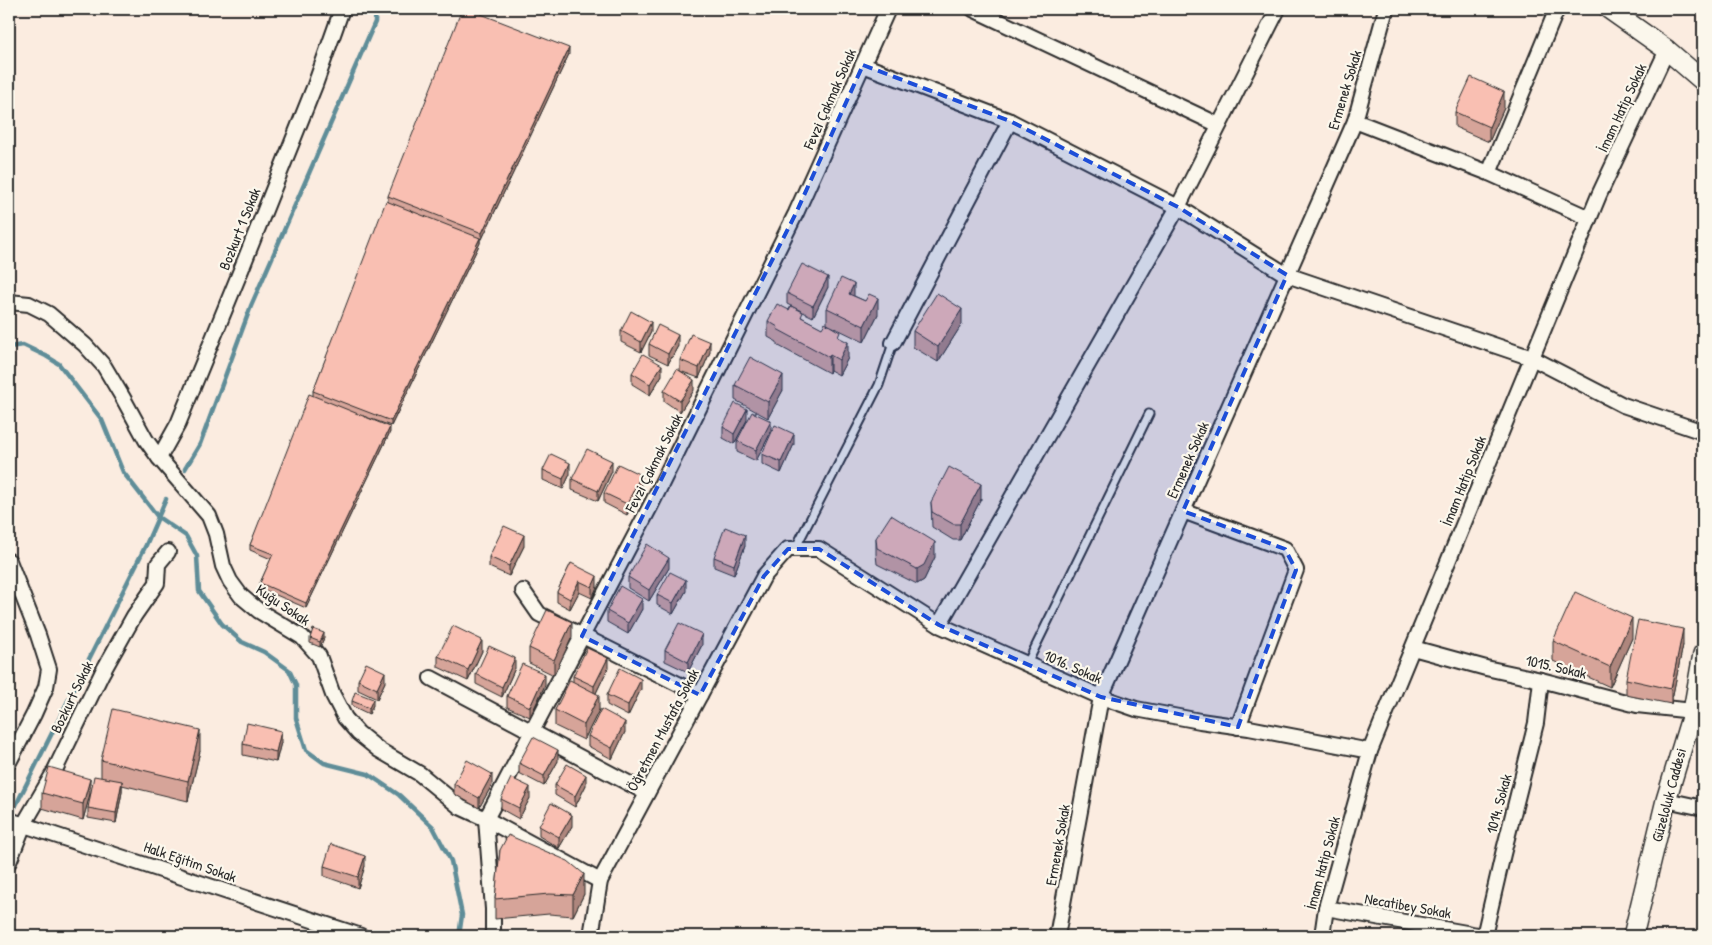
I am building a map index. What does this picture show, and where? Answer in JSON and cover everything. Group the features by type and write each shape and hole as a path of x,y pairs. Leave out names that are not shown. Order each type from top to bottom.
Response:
{"main road":[{"path":"1609,9 1667,50 1703,81"},
{"name":"Güzeloluk Caddesi","path":"1633,936 1666,800 1693,711 1703,654"}],"street":[{"name":"Bozkurt 1 Sokak","path":"159,458 178,424 241,270 315,85 342,9"},
{"name":"Fevzi Çakmak Sokak","path":"486,819 656,496 796,213 888,9"},
{"path":"973,9 1219,125"},
{"path":"939,624 1178,207 1278,9"},
{"name":"Ermenek Sokak","path":"1058,936 1101,698 1355,121 1386,9"},
{"path":"1489,173 1557,9"},
{"name":"İmam Hatip Sokak","path":"1322,936 1326,908 1370,751 1589,218 1667,50"},
{"path":"863,65 1010,121 1178,207 1287,275 1532,358 1623,405 1703,432"},
{"path":"893,343 1010,121"},
{"path":"1355,121 1489,173 1589,218"},
{"name":"Kuğu Sokak","path":"9,302 29,304 49,314 85,345 104,366 146,440 209,516 216,534 223,566 240,596 259,611 302,636 319,656 345,718 358,733 379,750 420,774 460,807 486,819 600,881"},
{"path":"1183,512 1285,549 1296,570 1238,727"},
{"name":"1016. Sokak","path":"791,549 819,549 939,624 1101,698 1136,709 1370,751"},
{"name":"Öğretmen Mustafa Sokak","path":"591,936 600,881 764,576 791,549"},
{"name":"Bozkurt Sokak","path":"9,862 24,824 53,774 102,673 134,616 157,583 158,564 168,552"},
{"path":"9,561 49,669 46,687 9,762"},
{"path":"523,591 539,614 700,695"},
{"name":"1015. Sokak","path":"1413,648 1637,705 1693,711"},
{"path":"431,678 647,793"},
{"name":"1014. Sokak","path":"1483,936 1536,723 1541,680"},
{"path":"1666,800 1703,808"},
{"path":"486,819 493,910 493,936"},
{"name":"Halk Eğitim Sokak","path":"9,820 361,936"},
{"name":"Necatibey Sokak","path":"1326,908 1448,933 1483,936"}],"lane":[{"path":"791,549 879,385 893,343"},
{"path":"1027,664 1148,414"}],"highlighted area":[{"path":"863,65 1010,121 1178,207 1287,275 1183,511 1285,549 1296,570 1238,727 1101,697 939,625 819,549 788,549 764,576 700,695 582,636 796,213"}],"building":[{"path":"462,9 468,9 569,48 482,233 388,196"},
{"path":"1471,77 1504,92 1489,127 1455,112"},
{"path":"386,201 480,238 391,421 313,391"},
{"path":"802,264 828,277 813,306 787,293"},
{"path":"841,278 854,284 849,294 865,301 869,294 878,298 864,326 827,308"},
{"path":"937,293 962,309 938,347 913,331"},
{"path":"777,304 789,310 791,306 803,312 801,317 822,328 825,323 840,332 838,337 848,342 839,360 830,355 829,357 777,329 778,327 768,321"},
{"path":"631,311 651,322 641,342 621,331"},
{"path":"658,325 678,335 668,354 649,344"},
{"path":"691,334 710,342 699,368 680,360"},
{"path":"643,354 662,365 650,384 632,373"},
{"path":"750,357 783,375 768,402 735,385"},
{"path":"677,369 694,380 680,401 664,391"},
{"path":"309,394 390,427 306,603 260,583 273,554 250,545"},
{"path":"735,403 747,409 734,434 723,427"},
{"path":"752,412 771,421 756,450 737,441"},
{"path":"775,425 794,434 781,462 762,454"},
{"path":"587,449 612,461 598,491 572,479"},
{"path":"551,454 570,463 563,479 543,470"},
{"path":"618,464 641,475 627,504 604,493"},
{"path":"949,467 981,484 960,524 953,524 932,512 931,502"},
{"path":"891,515 935,542 924,565 917,569 877,548 876,538"},
{"path":"504,526 524,535 509,566 489,557"},
{"path":"725,527 745,535 734,565 714,557"},
{"path":"647,544 669,558 649,590 628,577"},
{"path":"571,563 597,576 592,587 579,581 570,599 557,592"},
{"path":"670,572 686,580 673,603 657,595"},
{"path":"620,586 642,599 628,623 607,611"},
{"path":"1575,592 1632,618 1610,667 1553,641"},
{"path":"547,610 572,622 554,660 529,648"},
{"path":"1638,620 1683,629 1671,689 1626,679"},
{"path":"679,623 702,634 688,662 665,650"},
{"path":"453,626 482,640 468,670 438,656"},
{"path":"313,629 324,633 320,642 310,638"},
{"path":"489,646 515,658 502,687 476,674"},
{"path":"587,648 608,658 594,686 573,676"},
{"path":"366,663 385,672 377,689 358,680"},
{"path":"522,664 545,674 530,707 507,696"},
{"path":"620,668 641,679 628,705 607,695"},
{"path":"570,680 599,695 584,725 555,710"},
{"path":"355,692 373,699 369,708 352,701"},
{"path":"113,709 200,730 188,781 101,760"},
{"path":"601,709 625,722 612,748 588,736"},
{"path":"247,723 281,731 276,752 243,744"},
{"path":"533,737 558,750 544,776 519,763"},
{"path":"467,760 492,774 479,798 454,784"},
{"path":"567,764 586,775 575,796 555,785"},
{"path":"49,767 90,779 83,804 42,793"},
{"path":"94,776 122,781 116,813 88,808"},
{"path":"511,778 530,787 519,808 501,799"},
{"path":"551,803 572,815 559,837 539,826"},
{"path":"508,835 568,861 584,874 573,895 549,894 495,899 500,850"},
{"path":"331,844 365,856 358,877 324,866"}],"waterway":[{"path":"185,469 200,444 251,306 375,22 376,9"},
{"path":"9,347 23,345 59,364 102,420 123,472 158,517 186,536 197,556 199,591 222,624 242,642 264,652 289,670 296,685 296,718 306,750 324,763 368,774 399,795 433,827 451,861 462,915 459,936"},
{"path":"15,807 146,545 166,499"}]}
